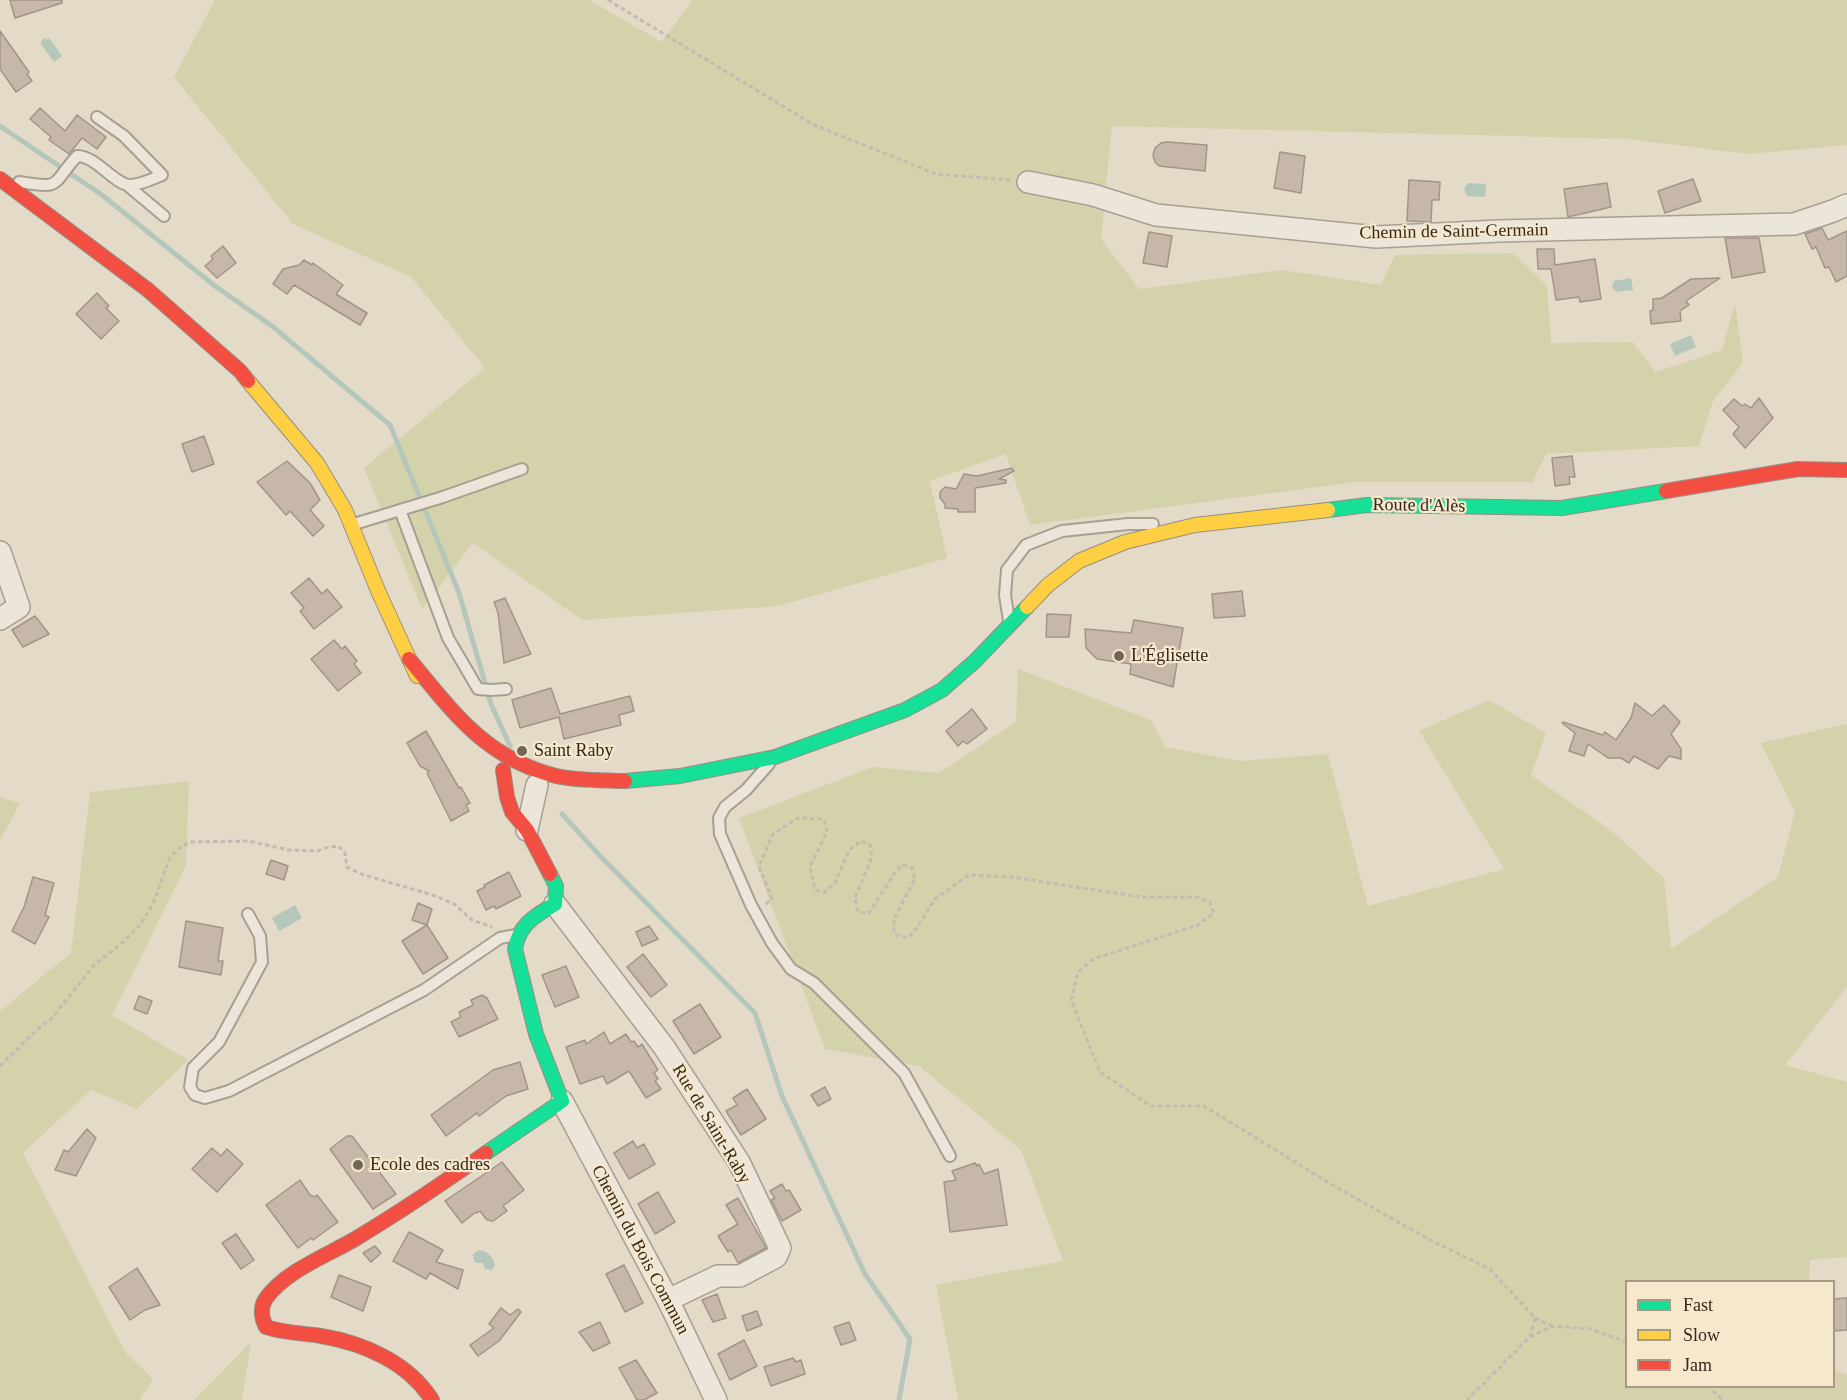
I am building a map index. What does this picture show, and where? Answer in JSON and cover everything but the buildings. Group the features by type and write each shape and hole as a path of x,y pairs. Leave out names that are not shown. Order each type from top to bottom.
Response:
{"main road":[{"path":"0,179 148,290 240,371 317,463 345,510 379,594 417,678 431,699 505,768 507,797 512,812 527,830 556,886 555,904 523,925 516,935 515,949 536,1034 562,1101 365,1233 282,1282 268,1296 262,1307 261,1317 266,1327 282,1333 329,1338 372,1352 410,1374 427,1389 432,1400"},
{"path":"184,324 217,370"},
{"path":"269,428 326,479"},
{"name":"Route d'Alès","path":"680,776 775,757 905,710 942,690 975,661 1048,585 1080,561 1125,542 1195,525 1367,505 1562,508 1798,469 1847,470"},
{"path":"409,659 449,708 474,734 499,753 526,765 557,776 595,780 632,781 680,776"},
{"path":"594,794 659,786 680,776"}],"street":[{"name":"Chemin de Saint-Germain","path":"1028,182 1093,195 1156,215 1376,237 1499,231 1794,224 1847,205"},
{"path":"0,552 19,607 0,619"},
{"path":"505,768 527,830"},
{"name":"Rue de Saint-Raby","path":"555,904 670,1056 738,1162 780,1248 776,1257 740,1276 718,1276 668,1300"},
{"name":"Chemin du Bois Commun","path":"562,1101 668,1300 716,1400"}],"lane":[{"path":"97,117 124,136 162,175 139,184 127,185"},
{"path":"0,179 40,186 53,185 59,181 77,156 85,156 127,185 164,216"},
{"path":"351,525 443,497 522,469"},
{"path":"402,509 448,638 478,688 506,689"},
{"path":"1013,621 1005,596 1007,570 1026,545 1062,531 1128,524 1195,525"},
{"path":"775,757 746,790 725,807 719,818 720,834 755,912 772,943 791,969 814,983 904,1073 950,1156"},
{"path":"248,914 260,936 262,962 219,1042 194,1068 190,1087 195,1095 205,1098 229,1091 424,990 500,939 516,935"}],"path":[{"path":"608,0 814,125 936,174 1028,182"},
{"path":"755,912 772,899 759,866 773,834 798,818 824,819 827,832 810,866 815,890 825,892 836,881 849,850 861,842 870,845 872,857 855,898 858,912 869,913 896,871 903,865 912,868 915,879 894,919 894,934 908,938 935,899 969,875 1011,877 1141,897 1198,897 1210,902 1214,913 1198,924 1093,959 1078,972 1071,1000 1100,1072 1151,1106 1203,1106 1432,1241 1490,1269 1535,1318 1552,1326 1591,1329 1625,1341"},
{"path":"1530,1337 1535,1318"},
{"path":"1467,1400 1530,1337 1552,1326"},
{"path":"1709,1388 1723,1400"}],"shaded area":[{"path":"215,0 589,0 662,42 692,0 1847,0 1847,145 1748,154 1628,139 1112,126 1101,239 1139,289 1282,270 1381,285 1395,255 1513,253 1547,286 1551,343 1633,342 1655,372 1722,350 1735,303 1743,362 1713,401 1699,446 1546,454 1533,482 1356,482 1030,525 1006,454 930,481 947,558 778,606 582,620 473,543 422,609 364,468 485,368 411,277 293,224 174,77"},
{"path":"45,38 47,40 49,38 62,56 54,62 41,44"},
{"path":"1468,183 1486,184 1485,197 1467,196 1464,189"},
{"path":"1631,278 1633,290 1616,292 1612,287 1614,281"},
{"path":"1691,335 1696,347 1675,356 1670,344"},
{"path":"1018,669 1151,720 1165,747 1240,761 1328,754 1368,906 1504,869 1419,731 1489,700 1546,733 1531,775 1609,829 1664,878 1671,949 1778,877 1795,812 1761,743 1847,724 1847,987 1785,1065 1847,1082 1847,1257 1810,1260 1809,1280 1625,1280 1625,1388 1835,1388 1835,1370 1847,1375 1847,1400 958,1400 936,1285 1063,1261 1021,1150 919,1066 825,1049 739,818 873,767 939,773 1016,722"},
{"path":"189,781 186,866 112,1015 188,1060 137,1109 91,1090 23,1153 125,1352 153,1379 139,1400 0,1400 0,1011 71,953 90,792"},
{"path":"0,797 20,803 0,841"},
{"path":"295,905 302,918 279,931 272,918"},
{"path":"479,1250 491,1257 495,1265 492,1270 485,1269 483,1263 474,1261 473,1254"},
{"path":"251,1342 242,1400 194,1400"}],"waterway":[{"path":"0,126 102,195 215,286 272,326 390,425 459,593 491,704 510,746"},
{"path":"562,814 602,858 755,1013 782,1096 865,1274 910,1339 899,1400"}],"traffic: fast":[{"path":"1328,510 1367,505 1562,508 1666,491"},
{"path":"625,781 680,776 775,757 905,710 942,690 975,661 1027,607"},
{"path":"486,1153 562,1101 536,1034 515,949 524,927 555,904 556,886 550,874"}],"traffic: slow":[{"path":"248,381 317,463 345,510 379,593 417,676"},
{"path":"1027,607 1048,585 1079,561 1125,542 1195,525 1328,510"}],"traffic: jam":[{"path":"0,179 148,290 240,371 248,381"},
{"path":"1666,491 1798,469 1847,470"},
{"path":"409,659 472,731 509,758 531,768 564,778 625,781"},
{"path":"503,770 512,812 527,830 550,874"},
{"path":"432,1400 411,1375 384,1357 337,1339 266,1327 262,1308 265,1300 275,1288 296,1271 372,1229 486,1153"}],"place":[{"name":"L'Églisette","path":"1119,656"},
{"name":"Saint Raby","path":"522,751"},
{"name":"Ecole des cadres","path":"358,1165"}]}
